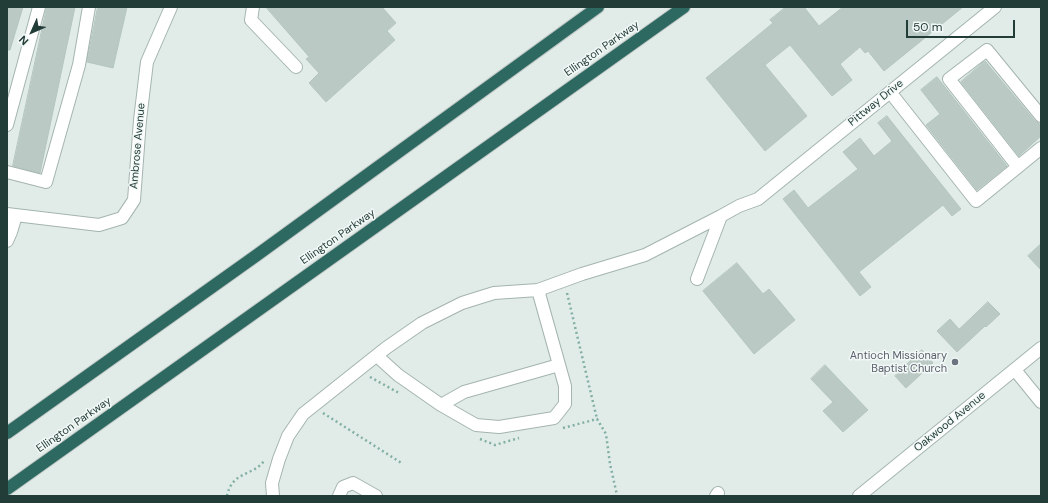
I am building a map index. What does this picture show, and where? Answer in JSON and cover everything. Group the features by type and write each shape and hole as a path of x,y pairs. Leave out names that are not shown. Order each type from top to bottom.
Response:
{"highway":[{"path":"7,433 256,255 598,7"},
{"name":"Ellington Parkway","path":"7,489 684,7"}],"street":[{"path":"7,125 39,7"},
{"path":"7,172 46,182 79,65 89,7"},
{"name":"Ambrose Avenue","path":"12,215 99,225 122,218 134,200 140,120 147,62 171,7"},
{"path":"253,7 251,20 296,67"},
{"name":"Pittway Drive","path":"273,496 272,483 279,459 288,436 303,414 422,323 462,303 494,293 538,290 582,274 645,255 739,206 758,198 995,7"},
{"path":"1018,167 949,79 987,50 1041,116"},
{"path":"890,92 976,201 1041,148"},
{"path":"7,241 11,232 12,215"},
{"path":"697,279 721,216"},
{"path":"377,356 398,375 441,405 476,425 499,427 554,418 565,404 565,386 538,290"},
{"name":"Oakwood Avenue","path":"859,496 1041,348"},
{"path":"441,405 464,392 559,365"},
{"path":"1014,370 1041,402"},
{"path":"339,496 343,487 353,483 376,496"}],"path":[{"path":"566,291 597,419 606,434 610,464 617,496"},
{"path":"365,374 405,397"},
{"path":"318,409 403,464"},
{"path":"556,429 597,419"},
{"path":"478,438 495,445 521,438"},
{"path":"227,496 229,488 236,478 264,463 265,457"}],"building":[{"path":"7,7 23,7 10,50 7,50"},
{"path":"47,7 75,7 40,173 13,166"},
{"path":"98,7 127,7 113,68 87,62"},
{"path":"266,7 382,7 396,23 387,31 395,40 326,102 309,83 319,73 306,59 309,57"},
{"path":"786,7 804,7 819,26 843,7 963,7 884,71 868,51 865,53 860,47 840,64 852,80 832,96 790,45 765,65 807,116 765,151 706,78 773,23 770,20"},
{"path":"985,61 1035,121 1041,125 1041,136 1019,156 961,82"},
{"path":"937,77 1007,166 977,190 926,125 940,114 921,90"},
{"path":"887,116 961,209 952,216 943,205 859,272 871,287 860,296 783,199 794,190 808,208 858,169 843,152 860,138 874,156 892,141 878,123"},
{"path":"1041,244 1041,270 1028,256"},
{"path":"737,263 763,294 769,289 795,320 754,354 703,291"},
{"path":"988,302 1000,314 957,352 937,331 950,319 959,329"},
{"path":"922,350 933,363 906,388 895,376"},
{"path":"825,365 868,410 843,432 823,411 833,402 811,379"}],"place":[{"name":"Antioch Missionary Baptist Church","path":"955,362"}]}
